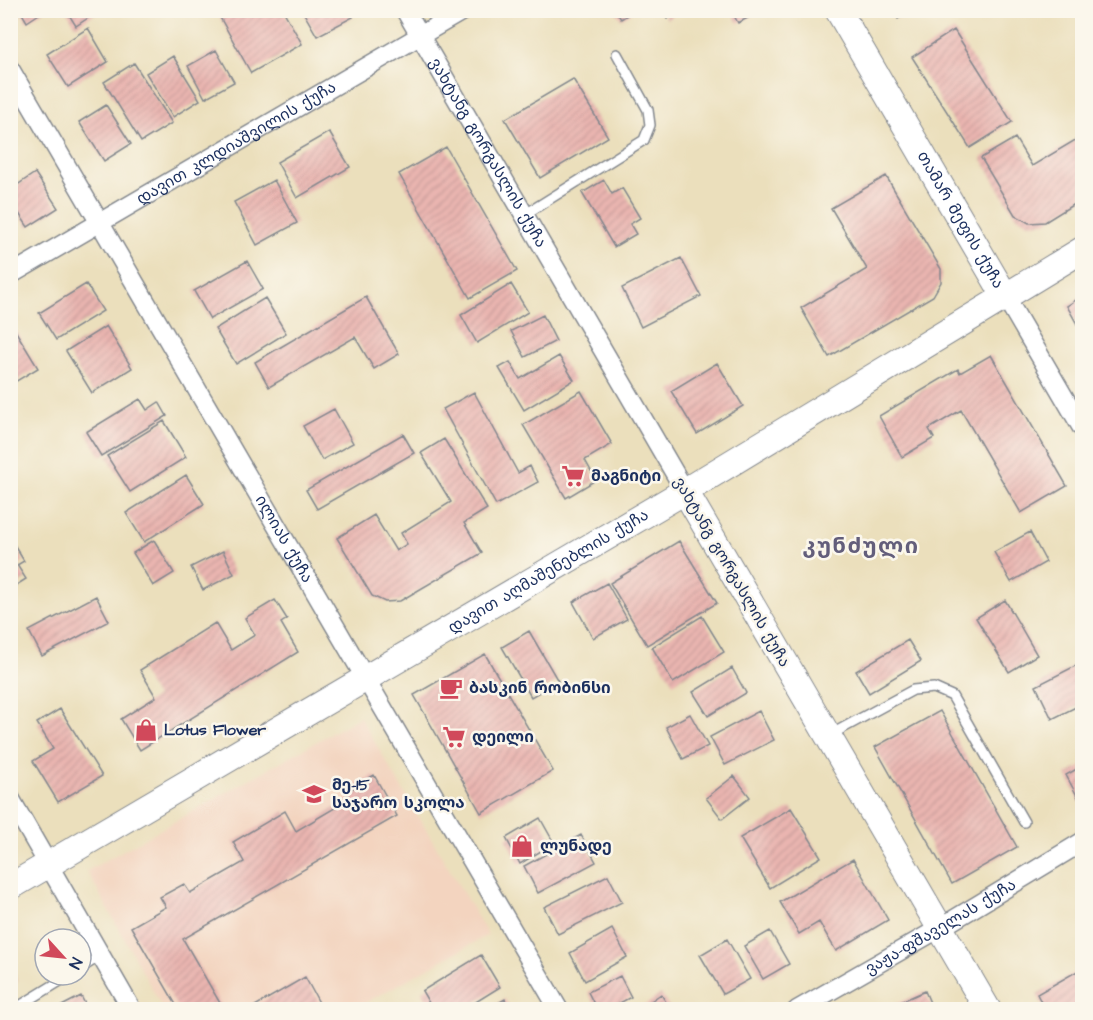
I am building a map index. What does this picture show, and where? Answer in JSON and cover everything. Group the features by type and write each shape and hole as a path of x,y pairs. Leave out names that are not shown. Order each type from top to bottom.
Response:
{"street":[{"name":"ვახტანგ გორგასლის ქუჩა","path":"405,10 988,1010"},
{"name":"დავით კლდიაშვილის ქუჩა","path":"10,275 464,10"},
{"name":"თამარ მეფის ქუჩა","path":"838,10 1083,428"},
{"name":"ილიას ქუჩა","path":"10,69 559,1010"},
{"name":"დავით აღმაშენებლის ქუჩა","path":"10,887 366,676 685,491 1083,250"},
{"path":"10,798 132,1010"},
{"name":"ვაჟა-ფშაველას ქუჩა","path":"797,1010 1083,842"}],"lane":[{"path":"524,215 644,140 650,125 648,110 617,54"},
{"path":"828,736 913,690 934,688 952,696 1024,822"},
{"path":"93,960 100,956"},
{"path":"13,1010 50,987"}],"shaded area":[{"name":"მე-15 საჯარო სკოლა","path":"360,717 488,935 354,1009 163,1009 87,871"}],"building":[{"path":"20,10 45,10 27,22"},
{"path":"66,10 100,10 76,26"},
{"path":"221,10 283,10 302,44 251,73 217,12"},
{"path":"302,10 349,10 353,17 317,36"},
{"path":"615,10 635,10 621,19"},
{"path":"662,10 681,10 667,19"},
{"path":"731,10 763,10 738,23"},
{"path":"894,10 913,10 898,19"},
{"path":"88,28 108,62 68,87 47,54"},
{"path":"954,30 1012,122 970,148 912,57"},
{"path":"216,50 234,82 205,98 188,66"},
{"path":"173,56 200,100 173,117 146,73"},
{"path":"134,63 172,123 141,142 104,82"},
{"path":"573,79 608,137 540,178 505,119"},
{"path":"106,105 131,144 104,161 79,122"},
{"path":"10,129 18,144 10,147"},
{"path":"329,132 350,167 297,198 277,162"},
{"path":"1082,136 1082,199 1045,222 1029,223 1015,215 981,158 1015,138 1032,166"},
{"path":"446,147 517,271 470,298 399,174"},
{"path":"35,173 58,208 28,227 10,200 10,190"},
{"path":"886,176 941,269 941,282 933,296 829,357 801,308 867,269 831,208"},
{"path":"274,180 297,223 257,245 234,202"},
{"path":"604,180 612,194 622,188 640,218 630,224 636,234 614,247 582,193"},
{"path":"681,258 701,296 641,327 622,288"},
{"path":"247,261 263,289 210,319 194,291"},
{"path":"86,284 103,311 56,340 39,313"},
{"path":"511,284 528,312 477,343 461,315"},
{"path":"1082,296 1082,333 1067,306"},
{"path":"366,297 399,354 374,369 355,337 269,387 255,362"},
{"path":"265,298 286,333 236,364 215,329"},
{"path":"543,315 556,341 525,357 511,331"},
{"path":"10,322 38,368 10,385"},
{"path":"106,326 132,368 92,393 66,351"},
{"path":"991,355 1067,486 1021,513 961,410 929,429 934,438 902,457 879,416 958,369 960,373"},
{"path":"559,356 574,380 524,410 499,368 510,362 520,379"},
{"path":"717,363 743,406 697,434 671,391"},
{"path":"581,391 612,444 585,460 596,480 566,498 523,425"},
{"path":"474,392 518,473 530,466 538,482 496,505 443,409"},
{"path":"140,399 147,410 159,402 167,416 101,456 86,432"},
{"path":"334,409 353,443 322,460 303,426"},
{"path":"164,421 186,457 130,492 107,456"},
{"path":"403,434 414,453 317,509 306,490"},
{"path":"444,439 487,509 464,523 482,553 400,601 385,602 372,596 337,538 374,515 396,551 407,544 401,533 451,502 421,453"},
{"path":"186,475 204,504 144,542 126,513"},
{"path":"1030,532 1046,562 1011,582 994,552"},
{"path":"154,540 174,573 153,586 133,553"},
{"path":"12,541 24,561 17,565 26,579 10,589"},
{"path":"679,541 717,603 647,645 610,583"},
{"path":"223,551 234,574 203,590 191,567"},
{"path":"607,583 627,619 593,638 573,602"},
{"path":"96,596 109,621 42,656 29,631"},
{"path":"275,600 287,619 281,623 298,652 140,750 121,719 156,697 140,670 215,623 231,650 255,635 245,618"},
{"path":"1005,600 1037,655 1009,672 976,618"},
{"path":"702,616 724,652 673,683 652,647"},
{"path":"529,631 558,681 531,697 502,647"},
{"path":"908,640 921,661 869,693 856,671"},
{"path":"485,654 553,771 481,813 414,695"},
{"path":"1079,664 1082,671 1082,704 1052,719 1036,686"},
{"path":"732,668 746,693 708,716 693,692"},
{"path":"60,709 102,776 58,802 33,761 53,749 37,723"},
{"path":"759,711 774,740 725,765 710,737"},
{"path":"940,711 1017,847 952,884 875,747"},
{"path":"690,714 708,746 683,759 666,727"},
{"path":"1082,766 1082,805 1066,775"},
{"path":"374,775 397,816 183,939 224,1010 179,1010 131,927 166,907 160,897 184,884 190,893 244,862 233,842 285,811 296,831 350,799 346,792"},
{"path":"734,776 750,797 722,819 706,798"},
{"path":"791,808 821,857 770,888 740,838"},
{"path":"540,818 554,843 520,864 506,838"},
{"path":"581,835 596,862 538,893 524,866"},
{"path":"853,859 888,920 836,951 819,922 799,934 780,902"},
{"path":"608,875 622,902 558,934 544,907"},
{"path":"612,929 627,957 585,981 570,953"},
{"path":"770,931 789,964 763,979 744,946"},
{"path":"727,939 750,979 723,994 700,955"},
{"path":"481,955 500,987 463,1010 433,1010 422,991"},
{"path":"10,968 18,981 10,986"},
{"path":"1081,969 1082,1010 1045,1010 1037,994"},
{"path":"620,976 631,997 607,1010 597,1010 588,992"},
{"path":"305,977 323,1010 248,1010"},
{"path":"925,991 933,1010 892,1010 891,1006"},
{"path":"661,994 671,1010 638,1010"},
{"path":"81,996 88,1010 54,1010"},
{"path":"505,999 510,1010 486,1010"}],"place":[{"name":"მაგნიტი","path":"573,476"},
{"name":"ბასკინ რობინსი","path":"451,688"},
{"name":"Lotus Flower","path":"146,730"},
{"name":"დეილი","path":"454,737"},
{"name":"მე-15 საჯარო სკოლა","path":"314,794"},
{"name":"ლუნადე","path":"522,846"}],"district":[{"name":"კუნძული","path":"861,546"}]}
